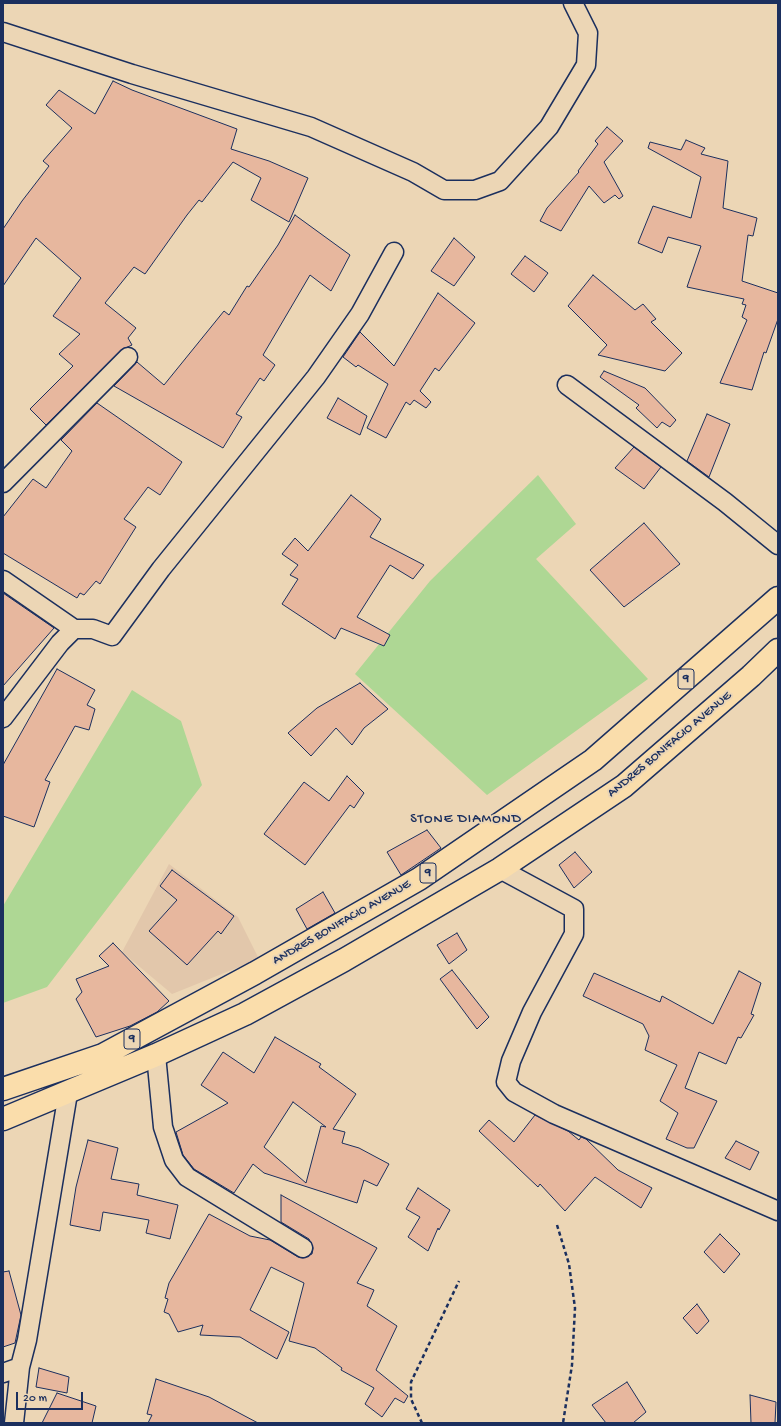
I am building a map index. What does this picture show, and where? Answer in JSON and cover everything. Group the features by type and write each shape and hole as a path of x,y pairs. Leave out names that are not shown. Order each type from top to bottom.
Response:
{"highway":[{"name":"ANDRES BONIFACIO AVENUE","path":"3,1089 102,1054 254,973 419,879 593,760 778,598"},
{"name":"ANDRES BONIFACIO AVENUE","path":"3,1119 156,1055 244,1014 344,960 500,869 624,786 676,739 751,676 778,650"}],"street":[{"path":"3,32 132,74 311,127 413,172 444,190 475,190 500,180 549,127 586,65 588,33 573,3"},
{"path":"3,580 74,628 93,629 112,636 166,563 316,377 360,314 394,252"},
{"path":"3,483 128,357"},
{"path":"567,386 725,502 778,545"},
{"path":"3,718 60,643 74,628"},
{"path":"500,869 574,909 574,934 532,1012 511,1061 506,1082 514,1092 554,1114 778,1211"},
{"path":"156,1055 163,1127 174,1160 187,1177 303,1248"},
{"path":"14,1423 20,1367 27,1340 68,1093"},
{"path":"3,1373 20,1367"}],"path":[{"path":"557,1225 569,1264 575,1308 572,1365 563,1423"},
{"path":"422,1423 411,1398 411,1382 459,1281"}],"shaded area":[{"path":"169,864 238,917 259,959 172,994 122,952"}],"green space":[{"path":"538,475 576,524 536,559 648,679 487,795 355,674 430,581"},
{"path":"132,690 181,721 202,785 47,987 3,1003 3,906"}],"building":[{"path":"113,81 132,90 237,129 231,149 269,161 308,178 289,222 251,200 261,178 233,162 202,202 199,200 187,215 145,274 134,267 105,303 136,328 128,338 132,345 121,350 46,425 30,409 73,366 59,354 80,334 53,316 81,278 36,238 3,286 3,229 49,166 43,161 72,128 46,105 59,90 95,114"},
{"path":"607,127 623,141 604,162 623,196 619,199 615,195 604,203 589,186 561,231 540,221 547,208 579,172 578,171 598,144 595,141"},
{"path":"686,140 705,148 701,154 728,161 723,208 757,218 753,236 748,235 742,281 778,293 778,319 766,353 764,352 752,390 720,383 747,320 742,317 746,305 742,304 744,299 687,287 701,246 668,237 662,253 638,243 653,206 691,218 701,177 648,148 650,142 681,150"},
{"path":"295,215 350,255 331,291 310,275 263,355 275,365 264,381 260,378 236,414 242,417 223,448 114,386 137,362 164,385 224,311 229,315 247,286 249,287 278,245"},
{"path":"454,238 475,257 454,286 431,271"},
{"path":"525,256 548,273 534,292 511,274"},
{"path":"593,275 635,310 643,304 656,319 651,322 682,353 665,371 598,355 607,345 568,306"},
{"path":"438,293 475,323 439,371 435,368 420,391 431,402 426,408 414,400 410,405 406,402 386,438 367,428 388,384 358,365 356,367 343,357 360,332 394,366"},
{"path":"604,371 645,388 676,420 670,427 662,422 657,428 636,408 639,405 600,377"},
{"path":"338,398 367,416 360,435 327,418"},
{"path":"97,403 182,462 160,495 148,487 124,519 136,527 100,584 96,581 84,595 80,593 77,598 3,553 3,517 33,479 46,488 72,451 61,440"},
{"path":"707,414 730,424 709,477 687,461"},
{"path":"634,447 661,467 644,489 615,468"},
{"path":"351,495 381,519 370,537 424,565 413,579 390,565 357,617 390,635 384,646 341,628 335,639 282,604 298,579 290,575 298,565 282,554 295,538 308,551"},
{"path":"644,523 680,564 624,607 590,570"},
{"path":"3,593 54,628 3,686"},
{"path":"57,669 95,690 87,705 95,709 89,730 75,726 45,780 50,782 34,827 3,816 3,765"},
{"path":"360,683 388,709 364,728 352,745 336,728 311,756 288,733 317,708"},
{"path":"347,776 364,793 354,808 350,805 305,865 264,834 304,782 329,801"},
{"path":"427,830 441,848 401,875 387,852"},
{"path":"575,852 592,872 574,888 559,865"},
{"path":"172,870 234,916 221,934 218,931 187,965 149,931 177,900 160,886"},
{"path":"323,892 335,913 307,929 296,909"},
{"path":"457,933 467,950 449,964 437,945"},
{"path":"113,943 169,1001 157,1012 130,1026 96,1037 76,999 82,992 76,979 109,966 99,956"},
{"path":"452,970 489,1017 477,1029 440,979"},
{"path":"739,971 761,983 751,1014 754,1015 741,1038 738,1037 726,1064 699,1052 685,1088 717,1101 694,1148 687,1148 666,1139 678,1113 660,1101 677,1065 645,1050 649,1036 643,1024 583,996 594,973 660,1002 662,996 713,1024"},
{"path":"275,1037 321,1064 319,1067 356,1094 333,1129 345,1132 342,1143 359,1148 389,1164 377,1186 364,1180 357,1203 264,1173 253,1164 234,1193 194,1169 183,1155 176,1132 228,1103 201,1085 223,1052 254,1073","holes":["293,1102 326,1127 321,1126 306,1183 264,1147"]},
{"path":"535,1115 568,1131 579,1140 581,1137 586,1139 618,1170 652,1188 641,1208 595,1177 565,1211 540,1184 538,1187 479,1131 489,1120 514,1142"},
{"path":"88,1140 118,1148 111,1179 139,1184 137,1195 178,1205 170,1239 146,1233 149,1220 103,1212 100,1231 70,1225 76,1187"},
{"path":"736,1141 759,1152 750,1170 725,1158"},
{"path":"418,1188 450,1210 439,1230 438,1228 428,1251 408,1237 420,1217 406,1209"},
{"path":"281,1195 377,1248 357,1283 374,1290 367,1306 397,1326 376,1370 408,1396 404,1403 395,1398 382,1417 365,1404 374,1388 341,1370 342,1368 315,1348 289,1341 304,1283 271,1267 250,1310 289,1332 277,1359 240,1337 200,1335 203,1325 178,1332 169,1314 164,1312 168,1299 165,1298 169,1283 209,1214 250,1236 270,1240 298,1257 303,1258 312,1254 313,1248 309,1239 281,1222"},
{"path":"720,1234 740,1254 724,1273 704,1252"},
{"path":"9,1271 21,1315 15,1343 3,1347 3,1272"},
{"path":"697,1304 709,1321 697,1334 683,1318"},
{"path":"39,1368 69,1377 67,1393 36,1387"},
{"path":"156,1379 209,1397 258,1423 148,1423 152,1415 147,1414"},
{"path":"627,1382 646,1412 633,1423 606,1423 592,1405"},
{"path":"57,1393 96,1406 92,1423 42,1423"},
{"path":"750,1395 776,1402 775,1423 751,1423"}],"district":[{"name":"STONE DIAMOND","path":"466,820"}]}
